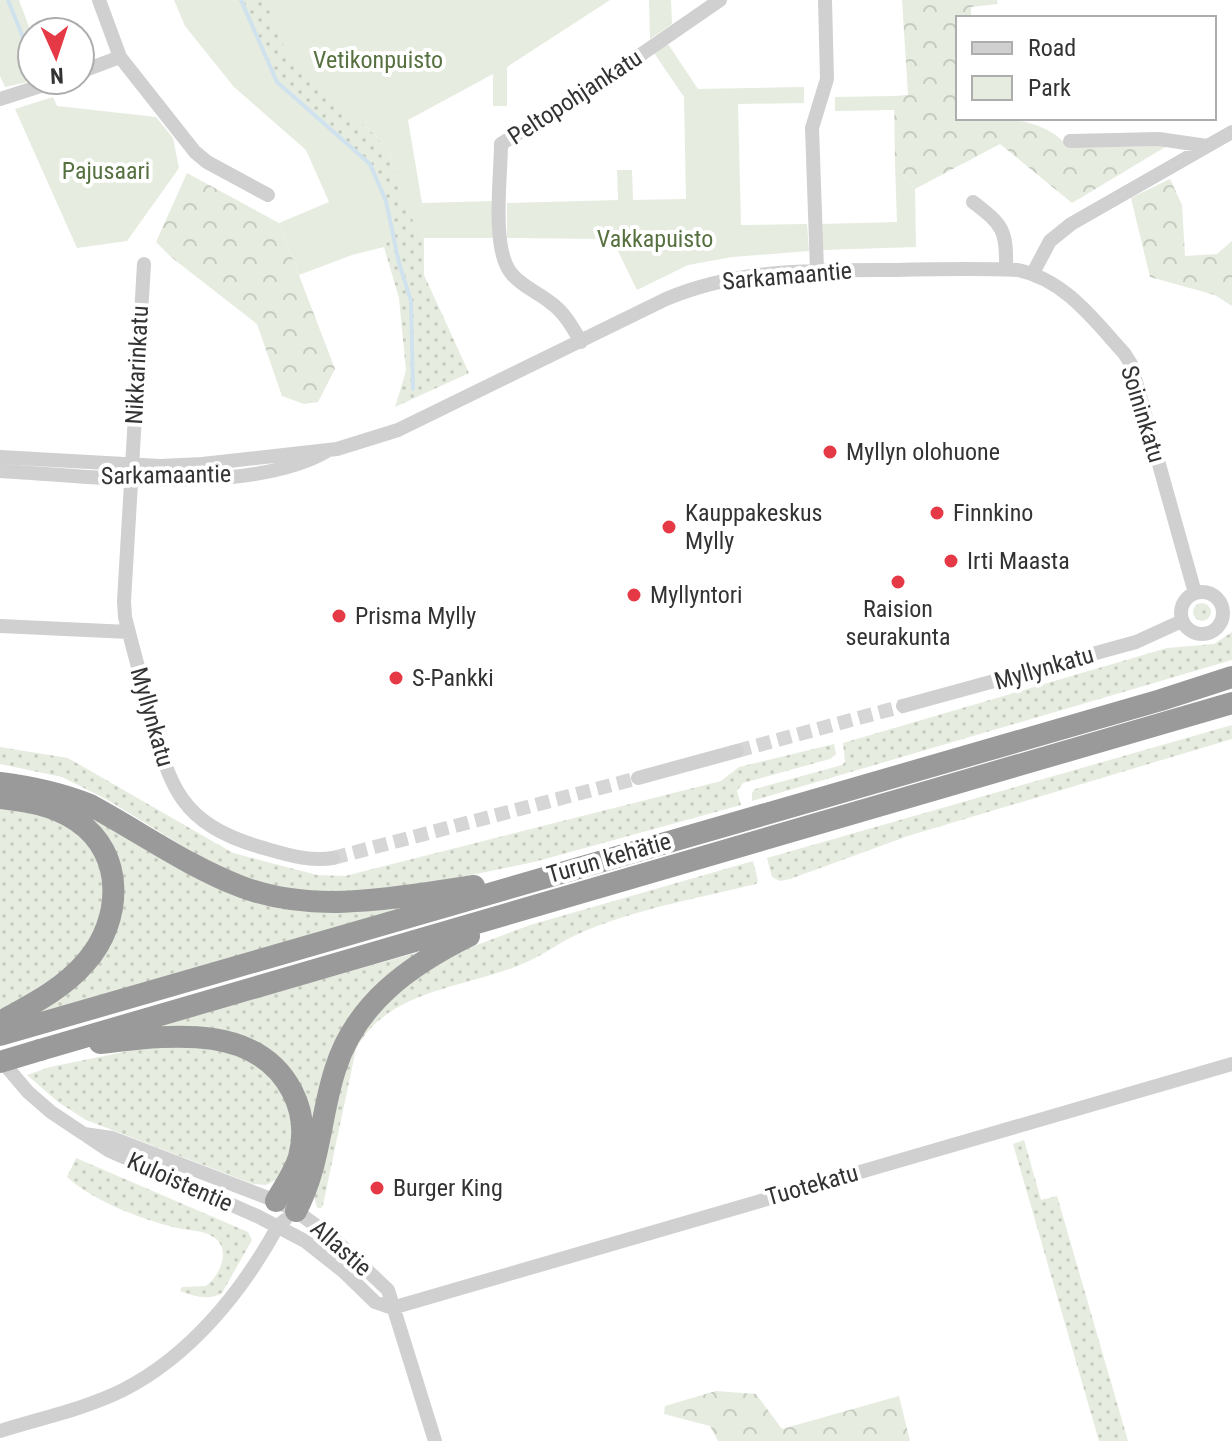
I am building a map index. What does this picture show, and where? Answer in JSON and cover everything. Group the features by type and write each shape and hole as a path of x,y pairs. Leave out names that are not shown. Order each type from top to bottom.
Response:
{"highway":[{"name":"Turun kehätie","path":"0,1035 14,1020 551,876 1132,709 1232,677"},
{"name":"Turun kehätie","path":"0,1060 1232,703"},
{"path":"0,783 68,796 219,876 279,897 319,902 354,901 551,876"},
{"path":"0,798 49,807 85,827 103,850 115,894 106,933 86,963 14,1020"},
{"path":"286,1206 312,1176 335,1070 353,1029 375,1000 420,962 521,911"},
{"path":"40,1050 184,1037 225,1041 262,1057 286,1080 297,1099 302,1121 298,1159 286,1206"}],"street":[{"path":"99,0 120,57 195,152 207,162 268,195"},
{"name":"Peltopohjankatu","path":"581,342 564,315 516,278 505,263 500,241 501,144 620,69 720,0"},
{"path":"817,270 812,128 827,79 825,0"},
{"path":"96,66 120,57"},
{"path":"1033,273 1050,241 1071,224 1232,132"},
{"path":"1070,141 1159,139 1207,146"},
{"path":"973,202 998,221 1005,231 1006,269"},
{"name":"Nikkarinkatu","path":"130,472 144,264"},
{"name":"Sarkamaantie","path":"0,471 130,472 328,451 398,430 666,299 711,282 817,270 1006,269 1033,273"},
{"name":"Soininkatu","path":"1033,273 1073,297 1131,364 1195,593"},
{"name":"Sarkamaantie","path":"0,457 130,472"},
{"name":"Myllynkatu","path":"130,472 125,617 165,768 183,801 208,825 244,842 305,859 333,858"},
{"path":"1202,591 1214,595 1227,611 1219,625 1207,633 1190,630 1182,621 1181,607 1189,596 1202,591"},
{"name":"Myllynkatu","path":"903,706 1136,642 1182,621"},
{"path":"0,626 129,632"},
{"path":"638,778 737,751"},
{"name":"Kuloistentie","path":"0,1060 28,1092 51,1112 108,1150 278,1226"},
{"name":"Tuotekatu","path":"392,1308 1232,1064"},
{"name":"Kuloistentie","path":"84,1134 112,1138 286,1206"},
{"path":"0,1431 105,1398 139,1381 172,1358 219,1311 278,1226 286,1206"},
{"name":"Allastie","path":"286,1206 333,1238 388,1290 435,1441"},
{"name":"Allastie","path":"278,1226 328,1258 375,1302 392,1308"}],"green space":[{"path":"0,0 19,0 25,16 16,16 16,85 5,87 0,76"},
{"path":"174,0 242,0 277,82 370,164 386,201 392,231 384,247 352,255 299,275 279,223 329,202 306,150 234,87 185,26"},
{"path":"242,0 265,0 290,59 376,136 388,152 407,210 424,238 424,275 469,373 395,407 406,371 399,298 384,247 392,231 351,146 277,82"},
{"name":"Vetikonpuisto","path":"265,0 610,0 507,67 507,106 493,106 493,74 408,120 422,203 493,201 493,238 424,238 407,210 388,152 376,136 289,59"},
{"path":"649,0 671,0 672,24 650,39"},
{"path":"902,0 997,0 998,4 971,7 971,16 956,16 956,120 1018,120 1045,129 1068,147 1167,146 1072,203 1000,144 915,189 895,164 894,96 908,95"},
{"name":"Vakkapuisto","path":"668,44 698,89 804,87 804,103 738,104 741,225 807,224 809,251 732,257 688,265 637,290 612,239 507,238 507,203 618,200 617,170 632,170 633,200 686,199 684,97 654,53"},
{"path":"894,96 894,110 835,111 835,97"},
{"name":"Pajusaari","path":"53,97 57,106 156,117 173,138 179,168 127,241 77,248 15,109"},
{"path":"895,164 915,189 916,247 823,250 821,224 897,222"},
{"path":"187,173 279,223 335,369 318,402 304,404 282,396 257,324 156,242"},
{"path":"1170,179 1182,205 1185,256 1217,254 1232,241 1232,306 1215,295 1150,277 1131,198"},
{"path":"1202,603 1211,612 1202,621 1193,612"},
{"path":"1232,632 1232,660 752,801 755,789 842,765 845,762 843,743 1167,648 1214,644"},
{"path":"1232,725 1232,739 908,836 790,879 780,881 772,877 767,858"},
{"path":"834,744 836,754 830,759 743,783 737,791 741,805 534,862 368,892 317,894 249,880 204,859 106,799 62,777 0,764 0,747 68,758 233,853 317,875 345,876 721,781 739,767"},
{"path":"52,798 216,882 422,903 34,1014 89,970 113,859"},
{"path":"0,806 51,816 85,839 98,857 106,907 77,962 13,1005 0,1009"},
{"path":"753,861 756,884 606,923 520,965 429,994 387,1014 370,1029 356,1049 323,1205 317,1208 313,1191 339,1078 367,1018 430,967 530,925"},
{"path":"419,952 382,983 310,1149 284,1069 153,1027"},
{"path":"163,1044 238,1052 281,1083 298,1136 280,1178 266,1185 253,1184 86,1120 58,1102 27,1075 50,1067"},
{"path":"1024,1140 1041,1200 1057,1196 1128,1441 1099,1441 1013,1144"},
{"path":"76,1158 248,1232 252,1240 222,1293 206,1297 180,1291 182,1287 206,1286 216,1276 223,1256 220,1243 215,1238 145,1219 90,1194 67,1177"},
{"path":"716,1391 756,1394 782,1429 899,1396 910,1441 718,1441 710,1426 664,1414 665,1406"}],"waterway":[{"path":"8,0 16,20"},
{"path":"241,0 277,82 370,164 386,201 399,263 411,301 413,389"}],"tunnel":[{"path":"737,751 903,706"},
{"path":"333,858 638,778"}],"place":[{"name":"Myllyn olohuone","path":"830,452"},
{"name":"Finnkino","path":"937,513"},
{"name":"Kauppakeskus Mylly","path":"669,527"},
{"name":"Irti Maasta","path":"951,561"},
{"name":"Raision seurakunta","path":"898,582"},
{"name":"Myllyntori","path":"634,595"},
{"name":"Prisma Mylly","path":"339,616"},
{"name":"S-Pankki","path":"396,678"},
{"name":"Burger King","path":"377,1188"}]}
